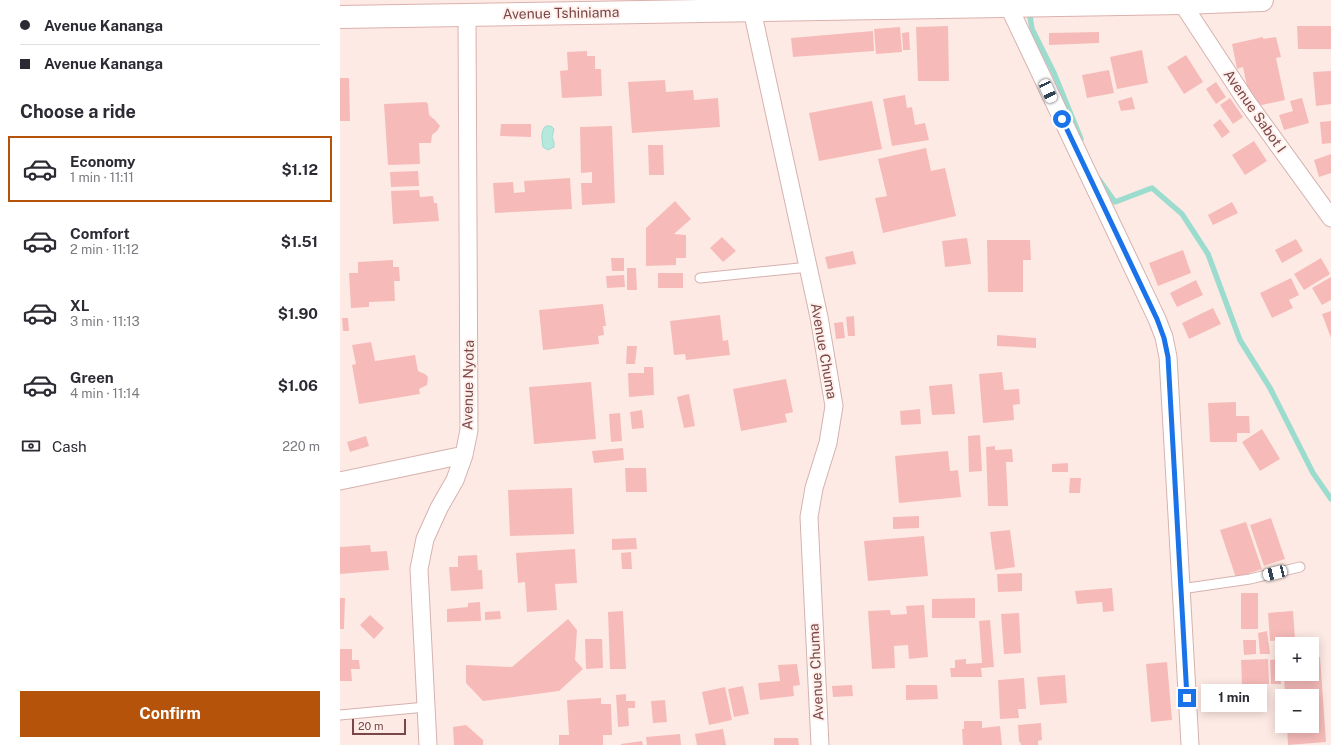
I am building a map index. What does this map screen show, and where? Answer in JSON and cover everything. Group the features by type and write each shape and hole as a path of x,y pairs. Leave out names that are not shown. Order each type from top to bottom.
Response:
{"street":[{"name":"Avenue Tshiniama","path":"340,17 467,15 658,6 752,10 1068,2 1262,0"},
{"name":"Avenue Sabot I","path":"1182,2 1247,102 1331,218"},
{"path":"1010,4 1157,319 1164,338 1168,357 1190,745"},
{"name":"Avenue Chuma","path":"752,10 809,267 834,406 828,443 814,488 809,517 820,745"},
{"name":"Avenue Nyota","path":"428,745 419,569 425,539 439,508 455,480 464,455 469,430 467,15"},
{"path":"340,481 464,455"}],"lane":[{"path":"700,278 809,267"},
{"path":"1181,589 1250,580 1300,567"},
{"path":"340,715 426,707"}],"water":[{"path":"546,126 551,126 554,129 552,137 554,147 548,150 543,147 542,138 543,130"}],"building":[{"path":"948,26 949,81 918,81 916,27"},
{"path":"1297,26 1331,26 1331,49 1298,49"},
{"path":"900,27 902,52 876,54 874,29"},
{"path":"873,31 874,51 793,57 791,38"},
{"path":"909,32 910,50 903,50 902,33"},
{"path":"1099,32 1099,43 1049,45 1049,33"},
{"path":"1263,37 1263,39 1276,37 1281,57 1276,58 1285,100 1257,106 1254,96 1249,96 1243,67 1237,69 1232,44"},
{"path":"1142,50 1148,83 1117,89 1110,57"},
{"path":"587,51 587,56 595,56 595,69 601,69 602,96 562,98 560,71 568,70 567,52"},
{"path":"1186,55 1203,82 1184,94 1167,67"},
{"path":"1109,70 1114,93 1087,98 1082,75"},
{"path":"1331,71 1331,104 1316,106 1313,72"},
{"path":"340,78 349,78 350,121 340,121"},
{"path":"665,80 666,92 693,90 694,100 718,98 720,127 632,133 628,82"},
{"path":"1216,82 1226,97 1216,104 1206,89"},
{"path":"905,95 907,108 912,107 915,125 925,123 929,140 892,146 883,99"},
{"path":"1132,97 1135,109 1121,111 1118,101"},
{"path":"1230,98 1243,117 1233,124 1220,105"},
{"path":"1302,98 1309,123 1284,130 1279,115 1293,111 1290,101"},
{"path":"872,101 882,149 819,161 809,113"},
{"path":"426,102 428,104 429,115 440,126 432,135 431,143 419,143 420,164 388,165 384,104"},
{"path":"1220,119 1230,132 1222,138 1213,125"},
{"path":"1331,121 1331,143 1322,144 1320,122"},
{"path":"501,124 531,124 531,137 500,136"},
{"path":"612,126 615,203 582,205 581,183 592,183 592,172 581,173 580,127"},
{"path":"1254,141 1267,161 1245,175 1232,155"},
{"path":"648,145 663,145 664,175 649,175"},
{"path":"926,148 931,171 945,168 956,216 883,233 875,198 887,196 878,159"},
{"path":"1331,154 1331,173 1319,177 1314,160"},
{"path":"418,171 419,186 391,187 390,172"},
{"path":"570,178 572,209 495,213 493,183 513,182 514,193 525,192 524,181"},
{"path":"419,190 420,197 433,196 434,203 437,203 439,221 393,224 391,191"},
{"path":"675,201 691,219 674,234 686,235 686,258 676,258 676,265 646,266 646,228"},
{"path":"1232,202 1238,213 1213,225 1208,215"},
{"path":"722,237 736,251 723,262 710,248"},
{"path":"967,238 971,264 945,267 942,241"},
{"path":"1296,239 1303,251 1282,263 1275,250"},
{"path":"987,240 1030,240 1031,260 1023,260 1023,292 988,292"},
{"path":"1183,250 1191,273 1158,286 1149,263"},
{"path":"853,251 856,264 828,269 825,257"},
{"path":"611,258 624,258 624,271 612,271"},
{"path":"1321,258 1330,274 1304,290 1294,274"},
{"path":"393,260 393,267 399,267 400,281 394,281 395,301 369,302 369,307 351,308 349,273 358,273 358,262"},
{"path":"627,268 636,268 637,290 627,290"},
{"path":"658,273 683,273 683,288 658,288"},
{"path":"624,275 625,287 607,288 606,276"},
{"path":"1331,277 1331,300 1322,305 1312,288"},
{"path":"1291,278 1299,295 1289,300 1293,308 1272,318 1260,293"},
{"path":"1196,280 1203,295 1177,307 1170,293"},
{"path":"603,304 606,326 603,326 604,335 598,336 599,344 543,350 539,310"},
{"path":"1213,308 1221,324 1189,339 1182,323"},
{"path":"1331,311 1331,338 1322,314"},
{"path":"720,315 723,341 728,340 730,355 686,360 685,354 674,355 670,321"},
{"path":"854,316 855,336 848,336 846,317"},
{"path":"342,318 348,318 349,331 343,331"},
{"path":"843,322 845,338 836,339 834,323"},
{"path":"997,335 1036,338 1036,348 997,346"},
{"path":"371,342 375,361 415,355 418,371 428,377 427,385 419,389 420,394 359,404 352,365 356,364 352,345"},
{"path":"627,346 637,346 635,364 626,364"},
{"path":"644,367 653,367 654,395 629,397 628,373 644,373"},
{"path":"1002,372 1004,390 1019,389 1020,404 1013,405 1014,420 983,423 979,374"},
{"path":"786,379 793,412 785,414 787,422 741,431 733,389"},
{"path":"591,382 596,439 534,444 529,387"},
{"path":"952,384 955,414 932,415 929,386"},
{"path":"689,394 695,426 684,428 677,397"},
{"path":"1236,402 1236,416 1249,416 1250,433 1237,433 1237,442 1210,442 1208,403"},
{"path":"920,409 921,424 901,425 900,411"},
{"path":"642,410 644,428 632,429 630,412"},
{"path":"620,413 622,441 611,442 609,414"},
{"path":"1262,429 1280,459 1260,471 1242,442"},
{"path":"980,435 982,471 969,472 968,436"},
{"path":"366,436 369,446 350,452 347,442"},
{"path":"995,446 995,450 1012,449 1013,462 1006,462 1008,506 988,506 986,447"},
{"path":"623,448 624,460 594,463 592,451"},
{"path":"948,451 950,471 958,470 961,497 899,503 895,456"},
{"path":"1068,463 1068,472 1052,472 1052,464"},
{"path":"625,468 646,468 647,492 626,492"},
{"path":"1070,478 1081,478 1080,493 1069,493"},
{"path":"572,488 574,534 510,536 508,490"},
{"path":"919,516 919,528 893,529 893,517"},
{"path":"1271,518 1285,559 1264,566 1250,525"},
{"path":"1246,522 1262,569 1236,578 1220,530"},
{"path":"1010,530 1015,567 995,570 990,532"},
{"path":"924,536 928,576 868,581 864,541"},
{"path":"636,538 637,549 612,550 612,539"},
{"path":"370,545 371,552 387,551 389,570 340,574 340,547"},
{"path":"575,549 577,583 555,584 557,610 527,612 525,582 518,583 516,553"},
{"path":"631,552 632,569 622,569 621,553"},
{"path":"477,555 478,570 482,570 483,589 451,591 449,567 458,567 458,556"},
{"path":"1022,573 1022,591 998,592 997,574"},
{"path":"1112,588 1114,611 1103,612 1102,602 1077,604 1075,591"},
{"path":"1241,593 1258,593 1258,629 1241,629"},
{"path":"340,598 345,598 344,629 340,629"},
{"path":"975,598 975,618 932,618 932,599"},
{"path":"480,602 481,621 447,622 447,609 468,607 468,603"},
{"path":"924,605 928,657 909,659 908,645 894,646 895,668 872,669 868,611 890,610 891,615 907,614 906,606"},
{"path":"500,611 501,619 485,620 485,612"},
{"path":"623,611 626,669 610,669 608,612"},
{"path":"1293,611 1295,637 1275,637 1275,641 1270,641 1268,613"},
{"path":"1019,613 1021,653 1004,654 1001,614"},
{"path":"370,615 384,628 374,639 360,625"},
{"path":"568,619 577,630 575,660 583,669 559,691 483,701 466,683 466,665 512,667"},
{"path":"990,620 994,667 981,668 982,677 951,677 950,668 955,668 955,660 966,659 966,664 982,663 979,621"},
{"path":"1267,631 1270,654 1260,654 1258,633"},
{"path":"585,639 602,639 603,668 586,669"},
{"path":"1243,640 1256,640 1256,654 1244,655"},
{"path":"340,649 352,649 352,660 359,660 360,669 351,669 352,681 340,681"},
{"path":"1320,657 1326,742 1288,745 1287,733 1319,733 1319,689 1285,689 1284,681 1319,681"},
{"path":"1268,659 1269,684 1242,685 1241,660"},
{"path":"1270,660 1275,660 1275,681 1281,681 1281,684 1271,684"},
{"path":"1167,662 1172,720 1151,722 1146,664"},
{"path":"797,664 800,685 793,686 794,696 760,700 758,683 780,681 778,665"},
{"path":"1065,675 1067,703 1040,705 1037,677"},
{"path":"1024,678 1026,709 1018,709 1019,718 1000,719 998,680"},
{"path":"852,685 853,696 833,697 832,686"},
{"path":"906,685 937,685 938,699 906,700"},
{"path":"743,686 749,714 734,717 728,689"},
{"path":"725,687 732,720 709,725 702,692"},
{"path":"626,694 626,701 635,701 635,708 628,708 629,726 618,727 616,695"},
{"path":"601,698 601,704 611,704 612,735 603,735 603,745 559,745 559,735 569,735 567,700"},
{"path":"665,700 667,722 653,723 651,701"},
{"path":"964,721 982,721 982,728 1000,726 1002,745 963,745 962,729 964,729"},
{"path":"1041,723 1042,740 1038,741 1038,745 1021,745 1019,742 1018,725"},
{"path":"466,725 483,740 483,745 454,745 453,727"},
{"path":"723,729 726,745 697,745 695,734"},
{"path":"680,734 681,745 647,745 646,737"},
{"path":"774,738 798,738 799,745 774,745"},
{"path":"642,741 643,745 621,745 621,744"}],"waterway":[{"path":"1029,10 1032,29 1054,73 1081,139"},
{"path":"1098,178 1115,202 1152,188 1182,214 1208,254 1240,340 1270,388 1313,473 1331,499"}],"route":[{"path":"1062,119 1157,319 1164,338 1168,357 1187,698"}]}
